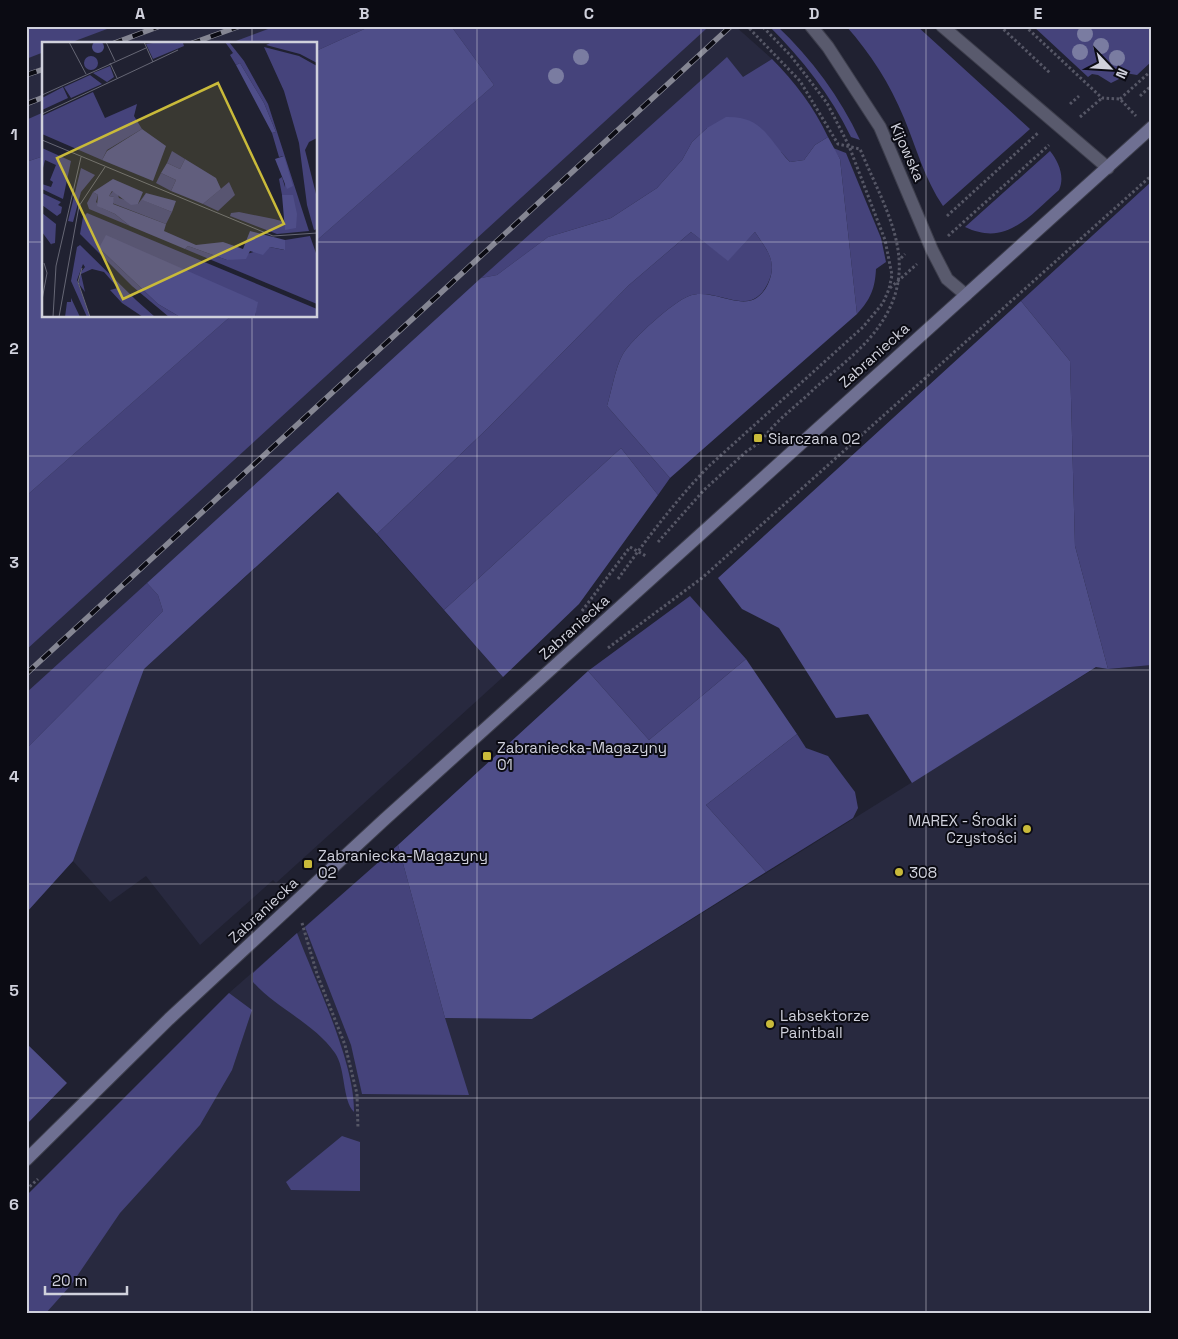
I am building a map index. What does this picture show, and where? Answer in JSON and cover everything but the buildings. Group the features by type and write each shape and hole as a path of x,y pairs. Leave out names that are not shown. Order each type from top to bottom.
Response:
{"main road":[{"name":"Zabraniecka","path":"26,1160 169,1019 371,832 1152,127"}],"street":[{"name":"Kijowska","path":"810,26 832,53 880,127 932,250 947,279 966,295"},
{"path":"942,26 1108,168"}],"path":[{"path":"630,547 646,556 704,490 748,450 754,447 868,339 892,306 898,281 901,258 882,201 860,149 838,144 800,81 748,26"},
{"path":"615,583 663,517 709,466 874,316 889,289 892,275 885,240 849,146 827,103 811,81 762,26"},
{"path":"1000,26 1050,73"},
{"path":"1025,26 1102,98 1120,99 1132,112"},
{"path":"1120,99 1152,70"},
{"path":"1140,96 1152,85"},
{"path":"1070,104 1079,96"},
{"path":"1083,114 1102,98"},
{"path":"947,216 1039,133"},
{"path":"958,226 1050,144"},
{"path":"702,578 1152,175"},
{"path":"901,258 905,254"},
{"path":"889,289 905,274"},
{"path":"301,920 318,974 345,1045 357,1094 358,1129"}],"shaded area":[{"path":"26,26 735,26 772,59 743,78 727,58 145,668 339,492 503,677 276,883 273,880 200,945 146,876 110,902 73,861 26,913"},
{"path":"26,26 115,26 72,42 42,42 42,53 26,59"},
{"path":"276,26 371,26 318,50 318,42 233,42"},
{"path":"371,26 451,26 494,85 318,239 318,50"},
{"path":"451,26 703,26 706,29 26,650 26,496 229,318 318,318 318,239 494,85"},
{"path":"769,26 777,26 813,65 844,109 860,140 851,137 834,106 815,78"},
{"path":"846,26 917,26 1030,129 943,206 926,174 893,93 872,58"},
{"path":"1033,26 1152,26 1152,61 1137,75 1125,73 1123,77 1111,83 1098,75 1092,74 1088,77"},
{"path":"727,57 743,77 772,59 803,95 817,115 828,137 815,145 804,160 790,162 781,152 707,128 692,142 682,160 657,188 611,218 548,237 497,275 481,278"},
{"path":"42,113 42,157 26,162 26,120"},
{"path":"726,117 748,120 756,124 790,162 804,160 815,145 828,137 840,159 857,314 670,478 607,406 620,360 628,347 673,305 689,296 700,294 732,300 752,300 761,295 768,284 772,269 770,256 755,232 728,261 691,232 629,285 488,428 377,534 338,492 144,669 73,861 26,913 26,749 163,611 158,595 147,583 481,278 497,275 548,237 611,218 657,188 682,160 692,142 707,128"},
{"path":"833,148 846,153 881,238 886,262 876,269 875,282 871,293 857,314 840,159"},
{"path":"1050,151 1060,170 1061,185 1059,190 1038,210 1016,226 1005,231 993,233 980,232 965,227"},
{"path":"42,157 42,318 229,318 26,496 26,162"},
{"path":"1152,181 1152,665 1108,669 1075,546 1070,361 1021,301"},
{"path":"691,232 728,260 755,232 770,256 772,269 768,283 761,294 752,300 733,300 700,294 689,296 673,305 628,347 620,360 607,406 670,478 658,495 621,448 444,610 377,534 488,428 629,285"},
{"path":"1021,301 1070,361 1075,546 1108,669 1096,667 912,783 868,714 836,718 779,628 742,609 718,578"},
{"path":"621,448 658,495 579,604 503,677 444,610"},
{"path":"147,583 158,595 163,611 26,749 26,693"},
{"path":"690,596 746,659 649,740 588,671"},
{"path":"746,659 797,734 706,805 766,872 532,1019 445,1018 398,845 588,671 649,740"},
{"path":"1152,665 1152,1313 26,1313 26,1196 229,993 398,845 445,1018 532,1019 1097,667 1108,669"},
{"path":"797,734 806,748 828,756 855,792 858,808 853,818 766,872 706,805"},
{"path":"398,845 445,1018 469,1095 362,1094 351,1045 305,927"},
{"path":"297,933 341,1046 353,1092 354,1112 350,1107 341,1067 335,1053 317,1033 273,1000 253,982 253,973"},
{"path":"229,993 252,1010 232,1070 200,1125 120,1213 71,1285 46,1313 26,1313 26,1196"},
{"path":"26,1043 67,1083 26,1125"},
{"path":"342,1136 360,1142 360,1191 291,1190 286,1182"}],"railway":[{"path":"117,42 160,26"},
{"path":"196,42 240,26"},
{"path":"26,674 731,26"},
{"path":"26,75 42,70"},
{"path":"26,104 42,98"}],"place":[{"name":"Siarczana 02","path":"758,438"},
{"name":"Zabraniecka-Magazyny 01","path":"487,756"},
{"name":"MAREX - Środki Czystości","path":"1027,829"},
{"name":"Zabraniecka-Magazyny 02","path":"308,864"},
{"name":"308","path":"899,872"},
{"name":"Labsektorze Paintball","path":"770,1024"}]}
